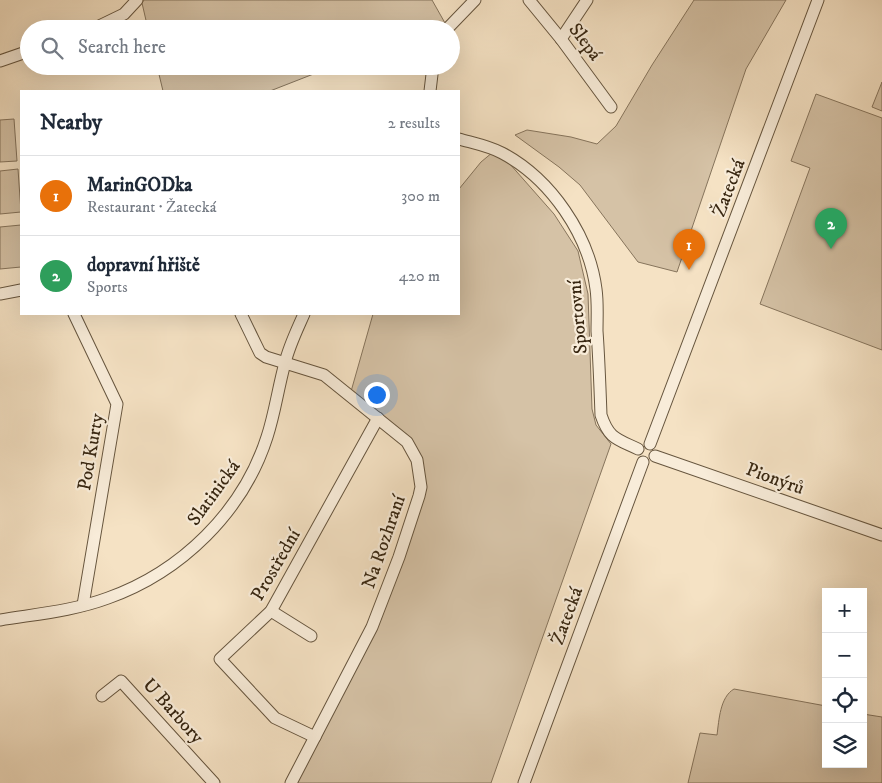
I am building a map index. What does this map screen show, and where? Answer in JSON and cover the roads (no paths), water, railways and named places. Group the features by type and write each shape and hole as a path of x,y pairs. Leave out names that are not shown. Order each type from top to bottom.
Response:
{"street":[{"path":"111,20 124,14 137,0"},
{"path":"456,20 475,0"},
{"name":"Slepá","path":"529,0 561,39 611,107"},
{"path":"561,39 587,0"},
{"name":"Žatecká","path":"650,444 818,0"},
{"path":"0,61 20,54"},
{"path":"430,90 431,75"},
{"name":"Sportovní","path":"460,139 495,150 517,164 538,180 570,220 587,252 596,289 601,415 605,427 612,436 638,449"},
{"path":"0,294 20,290"},
{"name":"Pod Kurty","path":"74,315 117,404 83,605"},
{"name":"Na Rozhraní","path":"241,315 260,354 324,374 407,442 418,460 419,496 399,557 372,627 291,783"},
{"name":"Slatinická","path":"0,620 83,605 127,590 162,571 204,539 222,518 254,469 267,438 292,339 304,315"},
{"name":"Prostřední","path":"315,737 275,718 215,662 272,611 378,418"},
{"path":"650,444 655,448 656,456 650,462 643,462 638,455 638,449 642,445 650,444"},
{"name":"Pionýrů","path":"656,456 882,535"},
{"name":"Žatecká","path":"524,783 643,462"},
{"path":"272,611 311,636"},
{"path":"121,681 130,673"},
{"name":"U Barbory","path":"102,696 121,681 214,783"}],"place":[{"name":"dopravní hřiště","path":"831,249"},
{"name":"MarinGODka","path":"689,270"}]}
